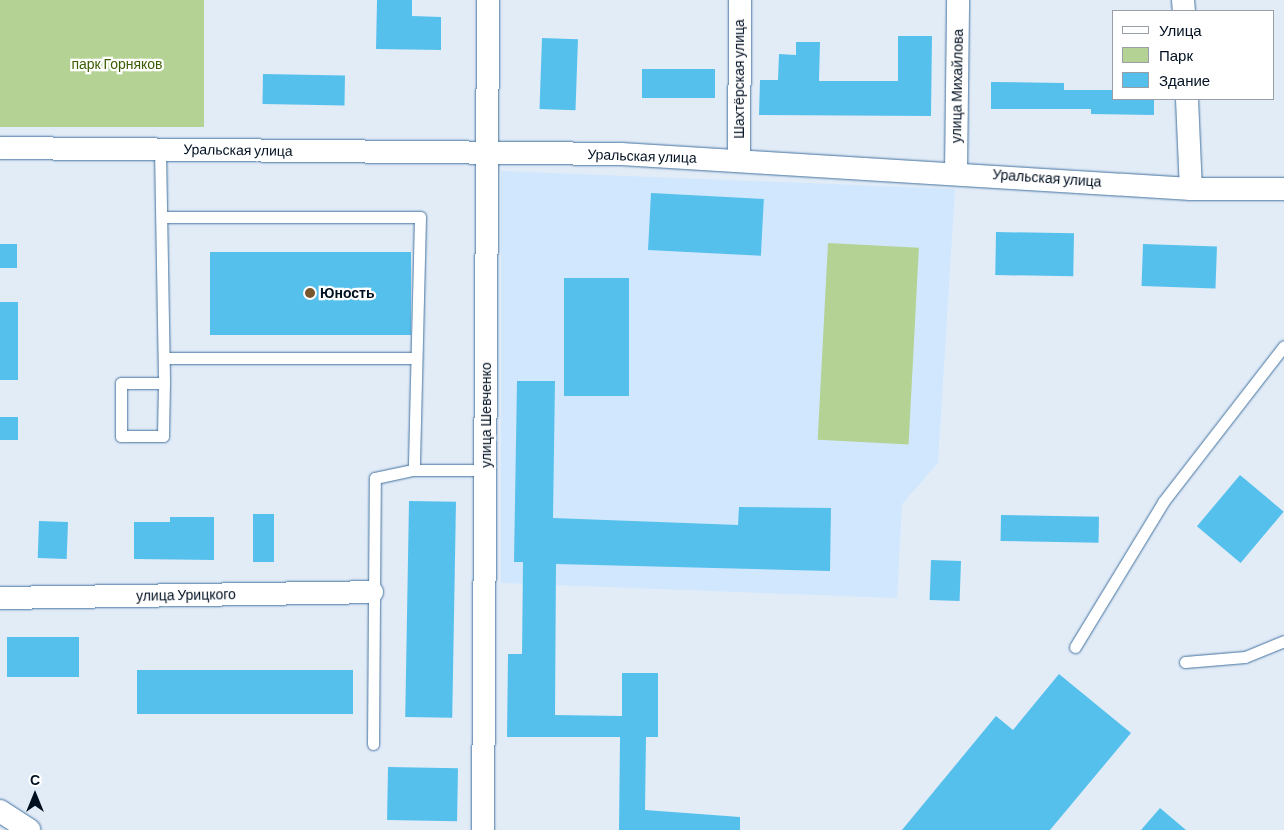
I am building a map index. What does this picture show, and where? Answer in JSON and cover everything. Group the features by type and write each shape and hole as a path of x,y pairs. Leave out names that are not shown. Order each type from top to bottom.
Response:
{"street":[{"name":"улица Шевченко","path":"483,830 488,0"},
{"name":"Шахтёрская улица","path":"739,159 740,0"},
{"name":"улица Михайлова","path":"956,172 958,0"},
{"path":"1188,100 1192,189"},
{"name":"Уральская улица","path":"0,148 486,153 739,159 1192,189 1284,189"},
{"name":"улица Урицкого","path":"0,598 372,592"},
{"path":"0,811 29,830"}],"lane":[{"path":"160,150 164,358 164,383 163,436 122,436 121,384 164,383"},
{"path":"162,218 420,217 414,470"},
{"path":"1075,647 1163,502 1284,346"},
{"path":"164,358 416,358"},
{"path":"373,744 372,592 375,478 414,470 486,470"},
{"path":"1185,662 1245,657 1284,641"}],"shaded area":[{"path":"501,171 955,189 938,463 902,504 897,598 501,583"}],"green space":[{"name":"парк Горняков","path":"0,0 204,0 204,127 0,127"},
{"path":"828,243 919,248 909,444 818,440"}],"building":[{"path":"377,0 412,0 412,16 441,17 441,50 376,49"},
{"path":"898,36 932,36 931,116 759,115 760,80 778,80 779,54 796,55 796,42 820,42 819,81 898,81"},
{"path":"542,38 578,39 576,110 540,109"},
{"path":"642,69 715,69 715,98 642,98"},
{"path":"263,74 345,75 344,105 262,104"},
{"path":"991,82 1064,83 1064,90 1112,90 1112,100 1154,100 1154,115 1091,114 1091,109 991,109"},
{"path":"651,193 764,199 761,256 648,250"},
{"path":"996,232 1074,233 1073,276 995,275"},
{"path":"0,244 17,244 17,268 0,268"},
{"path":"1143,244 1217,247 1215,289 1142,286"},
{"name":"Юность","path":"210,252 411,252 411,335 210,335"},
{"path":"564,278 629,278 629,396 564,396"},
{"path":"0,302 18,302 18,380 0,380"},
{"path":"517,381 555,381 553,518 738,525 739,507 831,508 830,571 556,564 555,715 622,716 622,673 658,673 658,737 646,737 645,810 740,817 740,830 619,830 620,737 507,737 508,654 522,654 523,562 514,562"},
{"path":"0,417 18,417 18,440 0,440"},
{"path":"1240,475 1284,512 1241,563 1197,526"},
{"path":"409,501 456,502 452,718 405,717"},
{"path":"253,514 274,514 274,562 253,562"},
{"path":"1001,515 1099,517 1099,543 1001,541"},
{"path":"170,517 214,517 214,560 134,559 134,522 170,522"},
{"path":"39,521 68,522 67,559 38,558"},
{"path":"931,560 961,561 960,601 930,600"},
{"path":"7,637 79,637 79,677 7,677"},
{"path":"137,670 353,670 353,714 137,714"},
{"path":"1059,674 1131,733 1050,830 902,830 996,716 1013,730"},
{"path":"388,767 458,768 457,821 387,820"},
{"path":"1160,808 1186,830 1141,830"}],"place":[{"name":"Юность","path":"310,293"}]}
